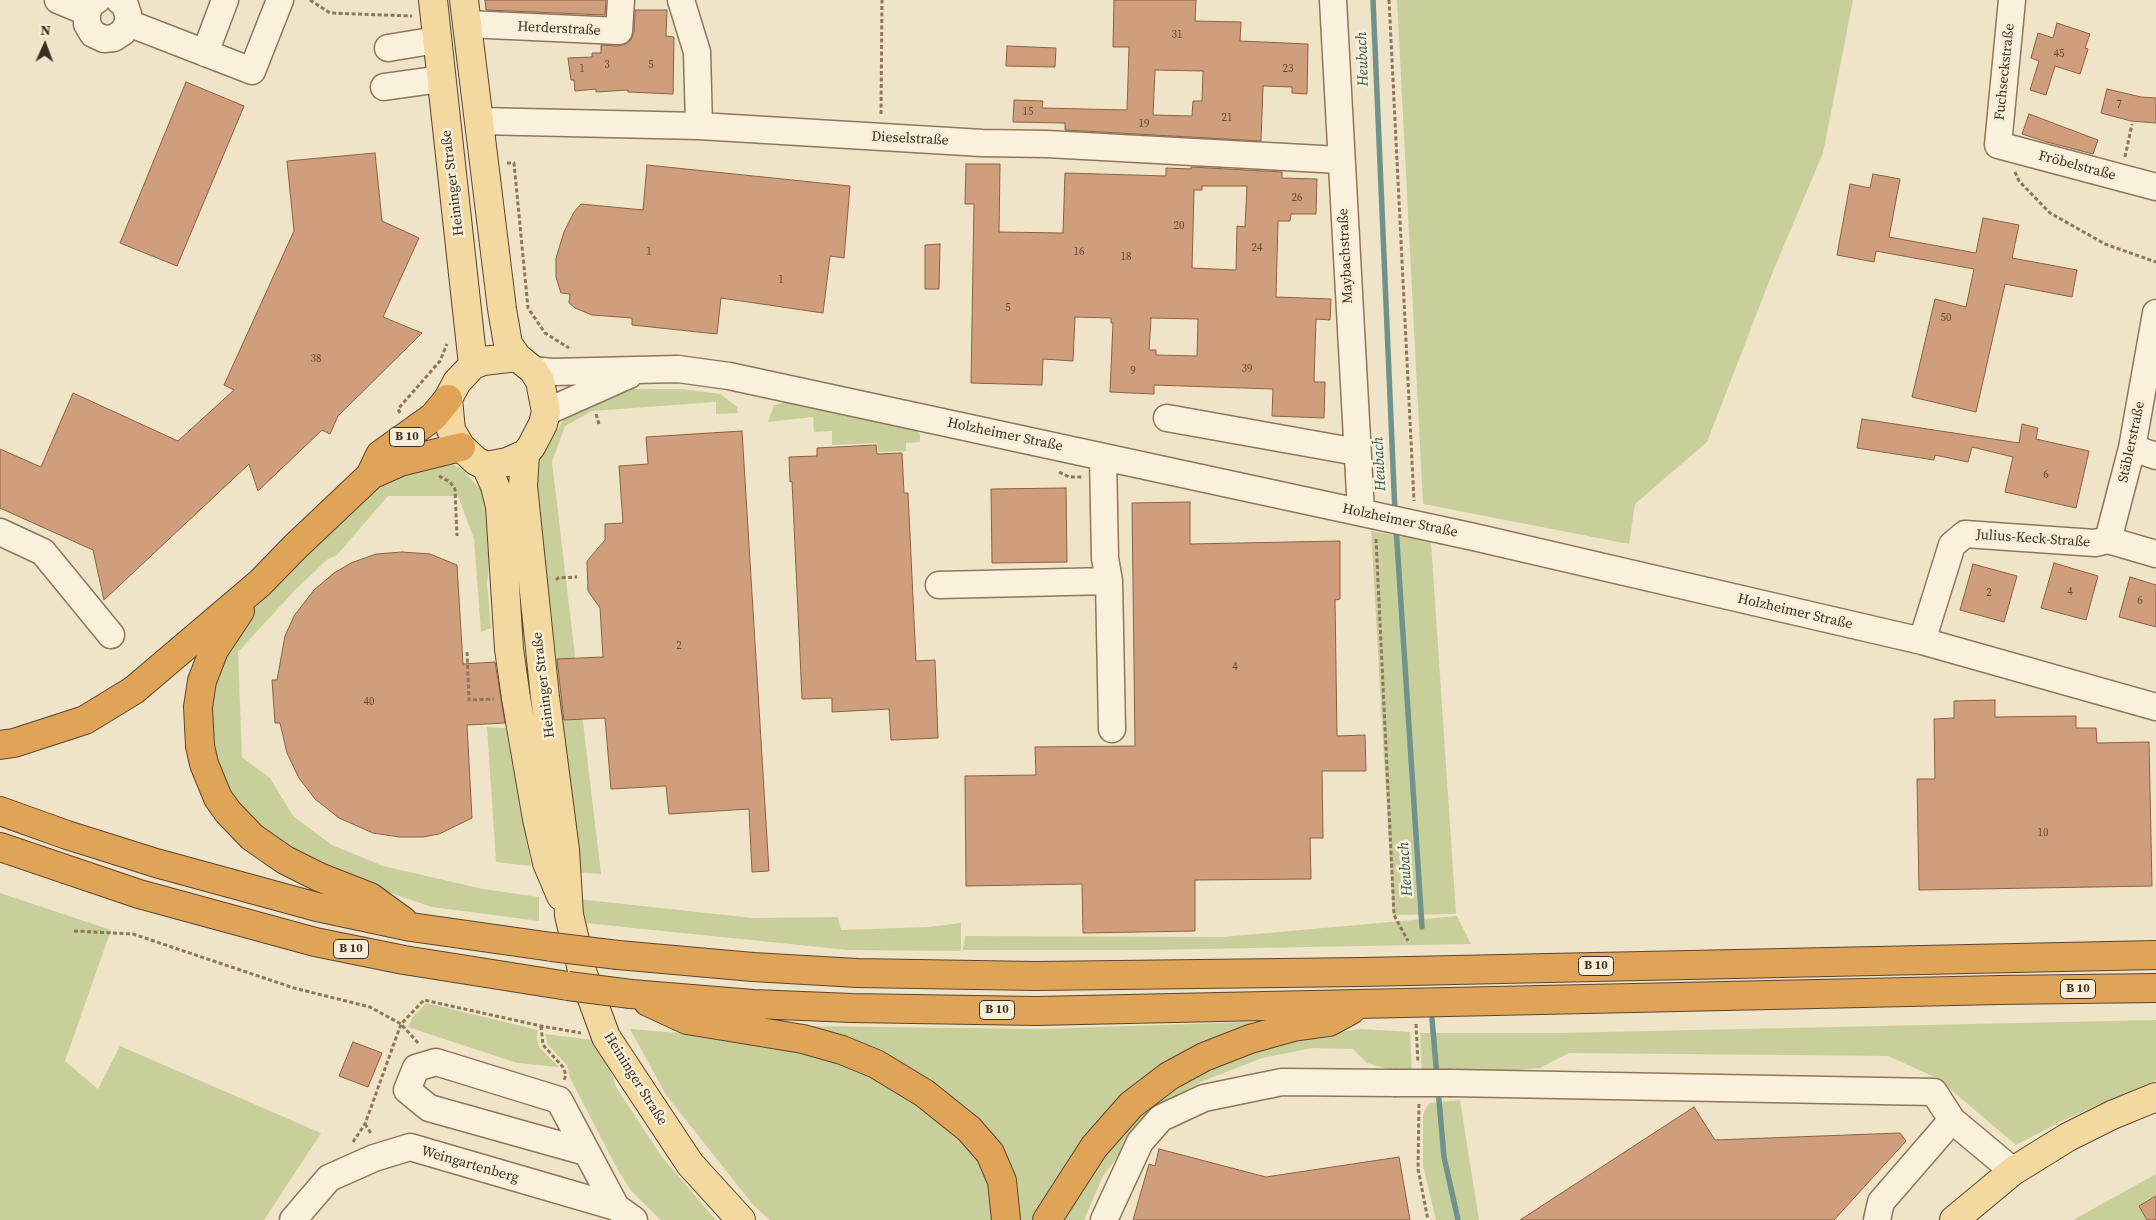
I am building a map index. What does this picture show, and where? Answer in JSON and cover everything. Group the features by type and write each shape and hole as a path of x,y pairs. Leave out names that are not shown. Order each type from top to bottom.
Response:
{"highway":[{"name":"B 10","path":"370,476 380,455 433,417 448,399"},
{"path":"0,746 85,720 134,690 260,583 295,546 370,476 400,462 461,447"},
{"path":"260,583 214,650 202,681 198,707 200,746 204,764 218,798 228,812 252,836 285,860 319,877 370,896 411,927"},
{"name":"B 10","path":"0,811 76,838 238,887 317,907 411,927 618,955 753,967 857,973 1036,976 1352,972 2156,955"},
{"name":"B 10","path":"0,847 139,894 315,942 404,960 568,986 631,994 763,1004 997,1010 1146,1009 2156,988"},
{"path":"631,994 687,1020 803,1039 842,1050 876,1064 924,1092 969,1129 990,1153 1002,1181 1006,1220"},
{"name":"B 10","path":"1048,1220 1094,1147 1131,1105 1169,1076 1204,1057 1241,1042 1293,1027 1329,1022 1364,1004"}],"main road":[{"name":"Heininger Straße","path":"426,8 437,40 473,365"},
{"path":"465,12 508,344 540,381 546,412 540,431 525,454 507,462 486,466 476,461 461,447 451,430 448,399 457,382 473,365 491,359 525,364"},
{"path":"437,40 449,41 463,50 472,70"},
{"name":"Heininger Straße","path":"525,454 523,486 545,697 565,850 569,916"},
{"name":"Heininger Straße","path":"486,466 495,486 500,506 510,658 537,819 546,863 569,916 583,974 606,1037 690,1164 741,1220"},
{"path":"1954,1220 2013,1171 2068,1137 2112,1115 2156,1097"}],"street":[{"path":"58,0 92,6 87,24 93,34 104,39 114,38 123,32 123,12 204,52 252,71 280,0"},
{"path":"204,52 225,0"},
{"name":"Herderstraße","path":"465,12 619,31 620,0"},
{"path":"681,0 697,52 699,126"},
{"name":"Maybachstraße","path":"1333,0 1357,452 1368,514"},
{"name":"Fuchseckstraße","path":"2002,146 2012,0"},
{"path":"388,48 437,40"},
{"path":"384,87 441,79"},
{"name":"Dieselstraße","path":"479,121 699,126 1340,160"},
{"name":"Fröbelstraße","path":"2002,146 2156,187"},
{"name":"Stäblerstraße","path":"2108,540 2152,367 2156,313"},
{"name":"Holzheimer Straße","path":"525,364 585,382"},
{"name":"Holzheimer Straße","path":"546,412 585,382 638,371 678,369 729,376 1415,524 1922,641 2156,707"},
{"path":"1167,418 1357,452"},
{"path":"2132,448 2156,456"},
{"path":"1103,457 1105,558 1109,581 1112,729"},
{"path":"0,532 43,552 111,635"},
{"name":"Julius-Keck-Straße","path":"1922,641 1952,545 1965,534 2095,544 2108,540 2156,554"},
{"path":"940,585 1109,581"},
{"path":"586,1152 428,1108 407,1090 416,1068 436,1062 559,1100 586,1152 625,1213"},
{"path":"1104,1220 1140,1142 1162,1118 1204,1098 1282,1082 1934,1092 1952,1120 2013,1171"},
{"path":"1877,1220 1881,1202 1952,1120"},
{"name":"Weingartenberg","path":"293,1220 329,1178 374,1158 410,1148 625,1213"}],"path":[{"path":"310,0 330,13 426,8"},
{"path":"880,137 882,0"},
{"path":"1389,0 1415,524"},
{"path":"2121,178 2132,124"},
{"path":"2002,146 2019,181 2050,213 2106,244 2156,262"},
{"path":"514,163 528,308 545,333 578,354 585,382 600,424"},
{"path":"1368,514 1394,915 1408,941"},
{"path":"74,931 133,934 294,988 370,1007 401,1024"},
{"path":"350,1147 365,1124 401,1024 424,1000 541,1026 606,1037"},
{"path":"1416,1021 1418,1068"},
{"path":"541,1026 543,1044 563,1067 566,1075 559,1100"},
{"path":"1419,1097 1418,1169 1428,1220"}],"green space":[{"path":"1397,0 1853,0 1823,153 1774,269 1707,442 1635,504 1629,544 1423,504"},
{"path":"628,389 681,389 721,394 737,407 738,413 716,414 716,402 592,411 565,426 552,462 601,874 574,872 534,477 539,460 569,411"},
{"path":"787,402 916,429 920,435 920,442 906,443 906,451 878,452 877,443 832,445 832,431 814,432 813,417 768,422 774,405"},
{"path":"434,461 451,464 462,469 484,494 488,509 491,547 487,582 491,628 481,632 474,539 458,496 388,496 337,555 328,559 297,588 238,652 242,757 270,778 293,816 332,845 383,866 483,889 539,897 539,921 432,907 306,864 250,825 211,760 212,678 246,619 274,585 385,480"},
{"path":"1371,531 1431,542 1456,914 1393,915"},
{"path":"487,727 506,728 531,866 496,862"},
{"path":"0,893 111,930 65,1061 98,1089 120,1046 321,1133 264,1220 0,1220"},
{"path":"578,899 753,918 838,917 841,930 928,927 961,923 961,951 848,950 585,923"},
{"path":"1457,916 1471,944 1148,950 963,950 965,936 1223,937"},
{"path":"426,1003 538,1030 537,1039 539,1047 559,1067 517,1063 408,1027 412,1018"},
{"path":"2156,1020 2156,1080 2064,1120 2016,1145 1937,1078 1888,1056 1569,1053 1540,1068 1456,1076 1422,1076 1420,1033 1557,1033"},
{"path":"1251,1022 1248,1029 1199,1047 1037,1220 1013,1220 991,1136 966,1107 924,1078 801,1026 1040,1029"},
{"path":"630,1029 753,1039 829,1055 891,1084 947,1122 981,1159 993,1195 993,1220 770,1220 754,1206 666,1095"},
{"path":"1361,1029 1410,1032 1412,1076 1367,1063 1353,1049 1313,1048 1262,1058 1203,1081 1171,1098 1148,1117 1103,1176 1084,1220 1064,1220 1080,1189 1118,1132 1188,1074 1291,1039"},
{"path":"545,1034 601,1041 616,1087 662,1157 716,1220 661,1220 632,1192 619,1172 570,1078 567,1065 548,1045"},
{"path":"1460,1100 1479,1220 1436,1220 1423,1166 1423,1114 1429,1103"},
{"path":"2156,1174 2156,1220 2073,1220"}],"building":[{"path":"485,0 606,0 605,15 486,10"},
{"path":"1114,0 1196,0 1195,21 1241,22 1240,41 1308,44 1307,94 1292,93 1292,87 1263,86 1261,141 1065,130 1065,123 1013,122 1014,100 1043,101 1042,108 1127,110 1129,47 1113,47","holes":["1155,70 1203,71 1202,101 1193,101 1192,116 1153,115"]},
{"path":"635,10 667,10 666,36 674,37 673,94 628,92 628,90 596,92 596,89 575,91 574,80 571,80 568,58 592,57 592,53 601,53 601,45 618,46 626,44 631,40 634,32"},
{"path":"2057,23 2090,34 2085,48 2088,49 2080,74 2055,66 2046,95 2030,90 2039,61 2031,58 2038,33 2053,38"},
{"path":"1007,46 1056,48 1055,67 1006,66"},
{"path":"186,82 244,106 177,266 120,243"},
{"path":"2107,89 2141,97 2156,98 2156,123 2131,121 2101,113"},
{"path":"2029,114 2098,140 2093,154 2022,134"},
{"path":"375,153 382,221 419,238 383,317 422,333 338,416 330,434 322,430 258,491 249,464 104,600 93,550 0,508 0,449 41,467 73,393 178,441 234,390 224,385 294,231 287,161"},
{"path":"966,164 1000,164 999,232 1063,233 1065,173 1166,176 1166,168 1191,169 1191,167 1282,172 1282,178 1317,179 1316,214 1291,214 1290,221 1278,221 1276,297 1331,299 1330,320 1316,319 1314,382 1325,382 1324,418 1272,416 1273,389 1154,385 1154,394 1110,392 1113,323 1111,323 1111,318 1075,317 1073,361 1043,359 1042,385 971,383 974,204 965,204","holes":["1202,186 1247,186 1245,227 1237,226 1236,270 1192,268 1194,190 1202,190","1151,318 1198,319 1197,356 1156,355 1156,350 1149,350"]},
{"path":"647,165 850,186 844,258 830,256 823,313 721,298 717,334 632,325 632,318 592,315 575,308 569,303 570,294 561,293 556,277 556,258 564,232 574,212 581,204 643,210"},
{"path":"1873,174 1900,179 1889,237 1976,253 1983,218 2019,225 2012,258 2077,270 2072,297 2005,284 1976,412 1912,397 1935,299 1966,307 1974,269 1876,251 1874,262 1837,255 1850,184 1870,188"},
{"path":"940,244 939,289 925,289 925,245"},
{"path":"1862,419 2019,443 2022,424 2038,428 2036,439 2089,451 2076,508 2005,492 2013,457 1972,447 1968,462 1935,455 1934,460 1857,448"},
{"path":"742,431 769,871 752,872 749,809 669,814 666,786 611,789 605,718 564,720 557,659 603,657 600,608 588,591 587,561 605,540 605,524 623,523 619,466 648,464 646,437"},
{"path":"876,445 877,454 902,453 904,493 908,493 916,661 935,660 938,738 891,740 889,709 832,712 832,698 802,699 792,481 790,482 789,457 817,456 817,448"},
{"path":"1066,488 1067,562 992,563 991,489"},
{"path":"1190,502 1190,544 1340,541 1340,599 1335,600 1337,736 1365,735 1366,771 1322,771 1323,838 1310,838 1311,879 1195,880 1195,931 1083,933 1082,884 966,886 965,776 1036,775 1035,747 1135,746 1132,503"},
{"path":"402,552 430,554 457,565 463,664 495,662 505,723 467,725 472,818 439,834 423,837 399,837 373,833 339,818 315,799 299,778 287,753 280,723 275,723 272,680 277,680 285,636 294,616 314,590 334,573 351,563 376,554"},
{"path":"2054,563 2098,576 2086,620 2041,608"},
{"path":"1973,564 2017,576 2004,622 1960,610"},
{"path":"2130,577 2156,585 2156,627 2119,617"},
{"path":"1995,700 1995,717 2076,716 2076,728 2096,728 2097,743 2149,742 2152,886 1919,890 1917,779 1935,779 1934,719 1954,718 1954,701"},
{"path":"353,1042 382,1053 368,1087 339,1076"},
{"path":"1694,1107 1715,1140 1900,1133 1906,1141 1834,1220 1520,1220"},
{"path":"1159,1149 1266,1177 1399,1157 1410,1220 1133,1220 1149,1164 1155,1166"},
{"path":"2156,1196 2156,1220 2147,1220 2139,1206"}],"waterway":[{"name":"Heubach","path":"1373,0 1395,513"},
{"name":"Heubach","path":"1396,527 1422,927"},
{"name":"Heubach","path":"1432,1019 1437,1077"},
{"name":"Heubach","path":"1438,1089 1444,1157 1458,1220"}]}
